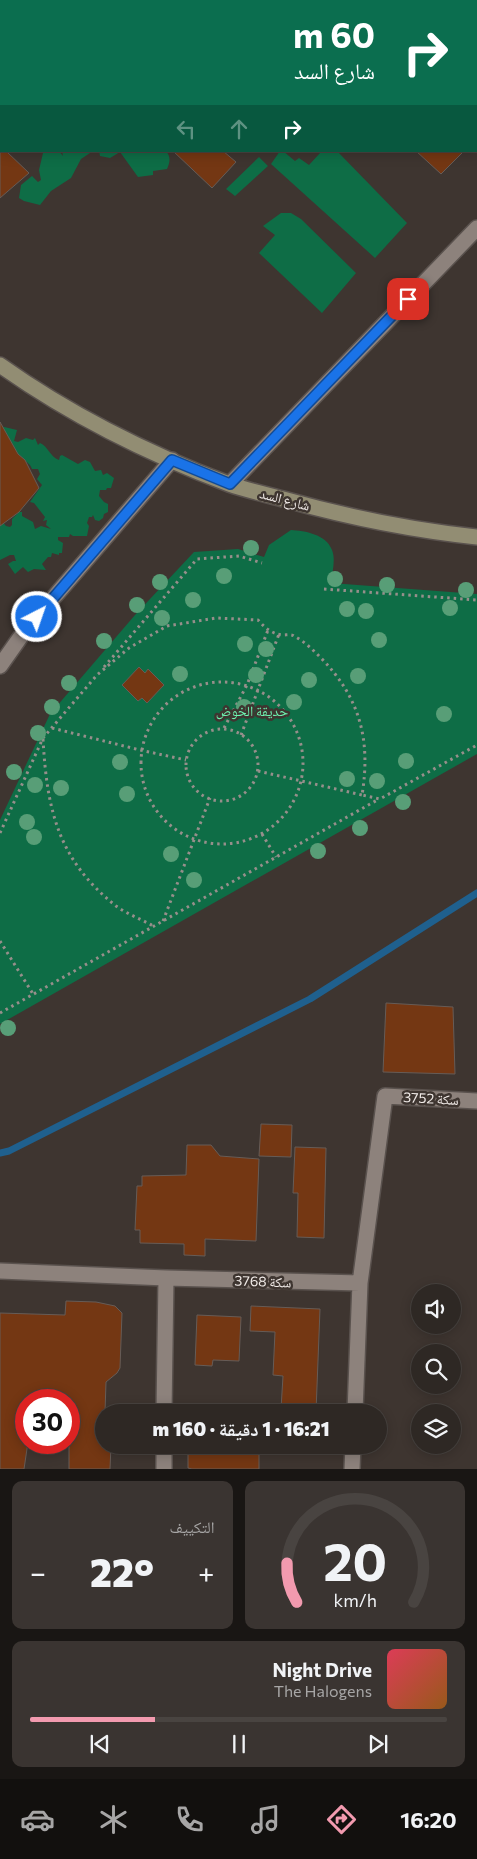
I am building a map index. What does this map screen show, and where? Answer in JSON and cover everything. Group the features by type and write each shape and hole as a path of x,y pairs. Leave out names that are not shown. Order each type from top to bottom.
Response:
{"street":[{"path":"230,484 477,228"},
{"name":"شارع السد","path":"0,365 56,401 113,432 172,460 230,484 353,518 438,533 477,536"},
{"path":"0,666 24,632 172,460"},
{"name":"سكة 3752","path":"360,1283 385,1096 477,1101"},
{"name":"سكة 3768","path":"0,1271 360,1283"},
{"path":"164,1404 166,1278"},
{"path":"355,1404 360,1283"},
{"path":"164,1454 164,1469"},
{"path":"352,1469 353,1454"}],"path":[{"path":"0,833 43,738 197,559 239,556 262,563"},
{"path":"324,589 477,600"},
{"path":"97,675 129,648 167,626 216,618 258,620 268,630 279,634 293,635 310,648 337,675 353,702 364,738 365,776 362,795"},
{"path":"224,728 247,685 268,630"},
{"path":"241,735 279,634"},
{"path":"220,682 247,685 270,698 289,717 300,741 304,768 298,794 284,817 262,834 237,844 210,844 184,836 162,819 147,797 140,771 140,750 152,719 170,699 194,686 220,682"},
{"path":"52,728 186,760"},
{"path":"224,728 236,731 246,738 254,748 258,760 258,771 254,782 247,791 237,798 226,801 210,798 194,788 188,778 186,760 192,744 200,735 224,728"},
{"path":"43,738 45,770 51,810 65,847 86,877 117,906 154,926"},
{"path":"0,1013 477,745"},
{"path":"258,771 380,798"},
{"path":"162,921 210,798"},
{"path":"262,834 276,857"},
{"path":"0,941 33,994"}],"green space":[{"path":"60,152 63,156 62,152 92,152 81,159 71,178 51,191 40,205 19,198 21,185 32,176 38,182 41,180 39,170 43,153"},
{"path":"99,152 120,152 110,158 100,156"},
{"path":"120,152 167,152 169,155 167,169 153,171 153,175 138,177"},
{"path":"279,152 284,152 295,161 299,158 309,165 320,152 338,152 407,223 375,258 271,164"},
{"path":"259,157 268,166 235,196 226,189"},
{"path":"281,213 291,213 301,219 356,273 322,313 259,253 275,235 263,226"},
{"path":"0,426 17,430 14,441 18,442 26,438 33,440 35,438 38,445 40,443 43,444 56,459 59,460 62,455 78,464 85,460 90,462 95,471 101,470 103,475 107,473 114,478 111,488 100,490 99,496 108,504 108,512 99,521 95,520 93,515 89,517 87,536 73,536 70,534 69,537 58,537 58,540 63,543 62,553 59,553 59,555 52,553 51,557 48,557 42,564 46,570 34,569 28,572 23,567 15,574 8,564 16,561 14,555 0,560 0,519 6,526 10,527 12,519 19,512 22,512 22,516 33,522 35,529 41,526 51,529 46,525 47,520 43,521 45,517 34,503 30,502 42,485 37,479 40,474 38,469 32,469 18,454 9,443"},
{"name":"حديقة الخوض","path":"291,530 314,534 325,540 329,545 334,558 331,583 477,594 477,754 0,1024 0,820 50,714 135,615 194,552 238,549 264,557 269,545"}],"building":[{"path":"0,152 7,152 29,173 0,198"},
{"path":"174,152 224,152 236,162 212,188"},
{"path":"417,152 463,152 441,174"},
{"path":"0,422 18,454 25,460 39,488 19,512 0,526"},
{"path":"139,667 145,673 148,669 164,685 147,703 142,698 138,701 122,685"},
{"path":"386,1003 453,1007 455,1074 383,1072"},
{"path":"261,1124 292,1125 291,1157 259,1156"},
{"path":"187,1145 211,1145 220,1156 259,1159 256,1241 205,1239 205,1256 184,1255 184,1244 140,1243 140,1230 135,1230 137,1186 142,1186 142,1176 186,1175"},
{"path":"295,1147 326,1148 324,1238 297,1237 298,1193 293,1193"},
{"path":"66,1301 96,1302 115,1306 122,1313 120,1368 106,1382 105,1404 95,1404 95,1454 111,1454 110,1469 69,1469 69,1454 80,1454 80,1389 15,1389 15,1454 26,1454 24,1469 0,1469 0,1313 65,1315"},
{"path":"251,1306 320,1309 316,1404 281,1404 283,1376 273,1375 275,1332 250,1331"},
{"path":"197,1315 241,1317 239,1361 213,1360 212,1366 195,1365"},
{"path":"188,1454 259,1454 259,1469 188,1468"}],"waterway":[{"path":"0,1153 9,1151 310,999 477,893"}],"route":[{"path":"37,617 172,460 230,484 408,299"}]}
